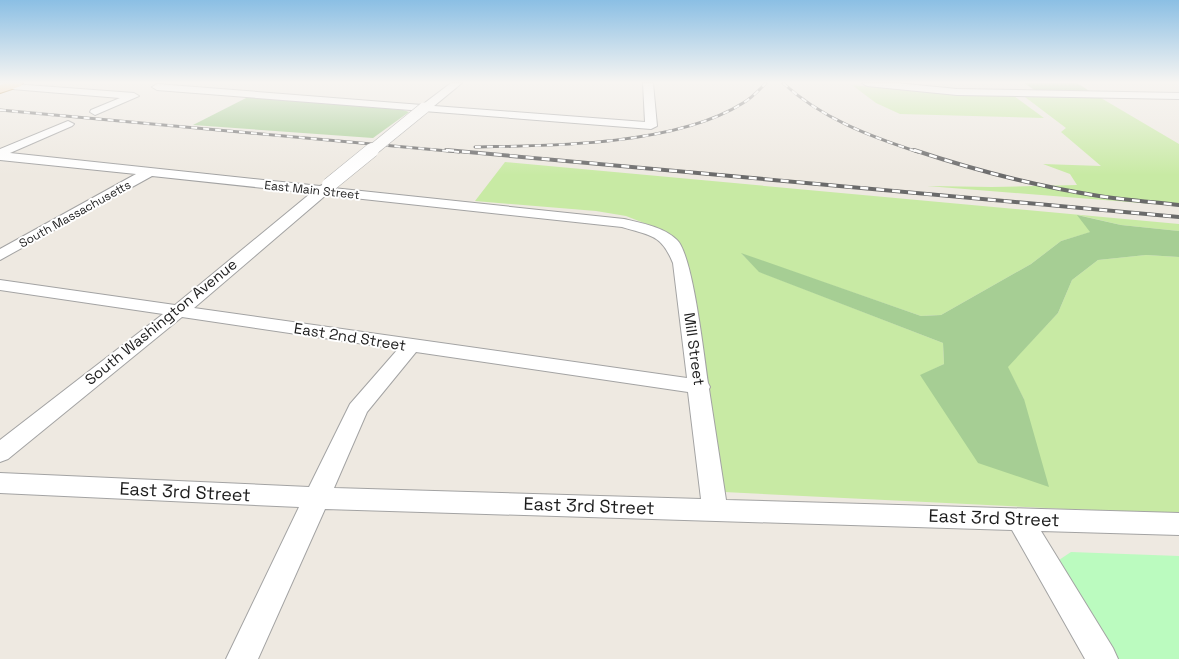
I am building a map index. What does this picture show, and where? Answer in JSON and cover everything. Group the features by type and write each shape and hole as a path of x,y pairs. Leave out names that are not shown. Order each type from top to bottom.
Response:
{"street":[{"name":"South Washington Avenue","path":"0,453 178,311 417,114"},
{"path":"497,114 651,126 650,114"},
{"path":"0,154 68,124"},
{"name":"East Main Street","path":"0,154 150,172 325,188 624,223"},
{"name":"South Massachusetts","path":"0,255 150,172"},
{"name":"Mill Street","path":"624,223 660,234 673,244 681,264 716,510"},
{"name":"East 2nd Street","path":"0,285 700,388"},
{"path":"242,659 358,410 411,346"},
{"name":"East 3rd Street","path":"0,483 318,498 1179,524"},
{"path":"1019,518 1102,659"}],"green space":[{"path":"215,114 407,114 373,138 193,125"},
{"path":"900,114 1038,114 1044,118"},
{"path":"1047,114 1128,114 1179,144 1179,206 927,186 1077,185 1070,174 1043,164 1101,166 1061,132 1066,128"},
{"path":"505,162 1179,224 1179,231 1121,225 1078,215 1091,232 1061,241 1031,264 941,315 921,316 742,254 760,272 943,343 944,364 920,376 1024,399 1007,367 1058,313 1072,280 1098,260 1146,255 1179,257 1179,513 724,492 673,251 663,234 649,225 626,216 596,211 475,201"},
{"path":"1077,215 1121,225 1179,231 1179,257 1146,255 1098,260 1072,280 1058,313 1008,367 1024,399 1049,487 978,463 920,375 944,364 943,343 759,272 741,253 921,316 941,315 1031,264 1061,241 1090,232"},
{"path":"1071,552 1179,556 1179,659 1118,659 1059,560"}],"railway":[{"path":"41,114 459,152"},
{"path":"475,147 540,146 613,140 650,135 684,127 722,114"},
{"path":"825,114 846,125 918,152"},
{"path":"446,150 1179,217"},
{"path":"914,150 982,171 1075,192 1179,205"}]}
